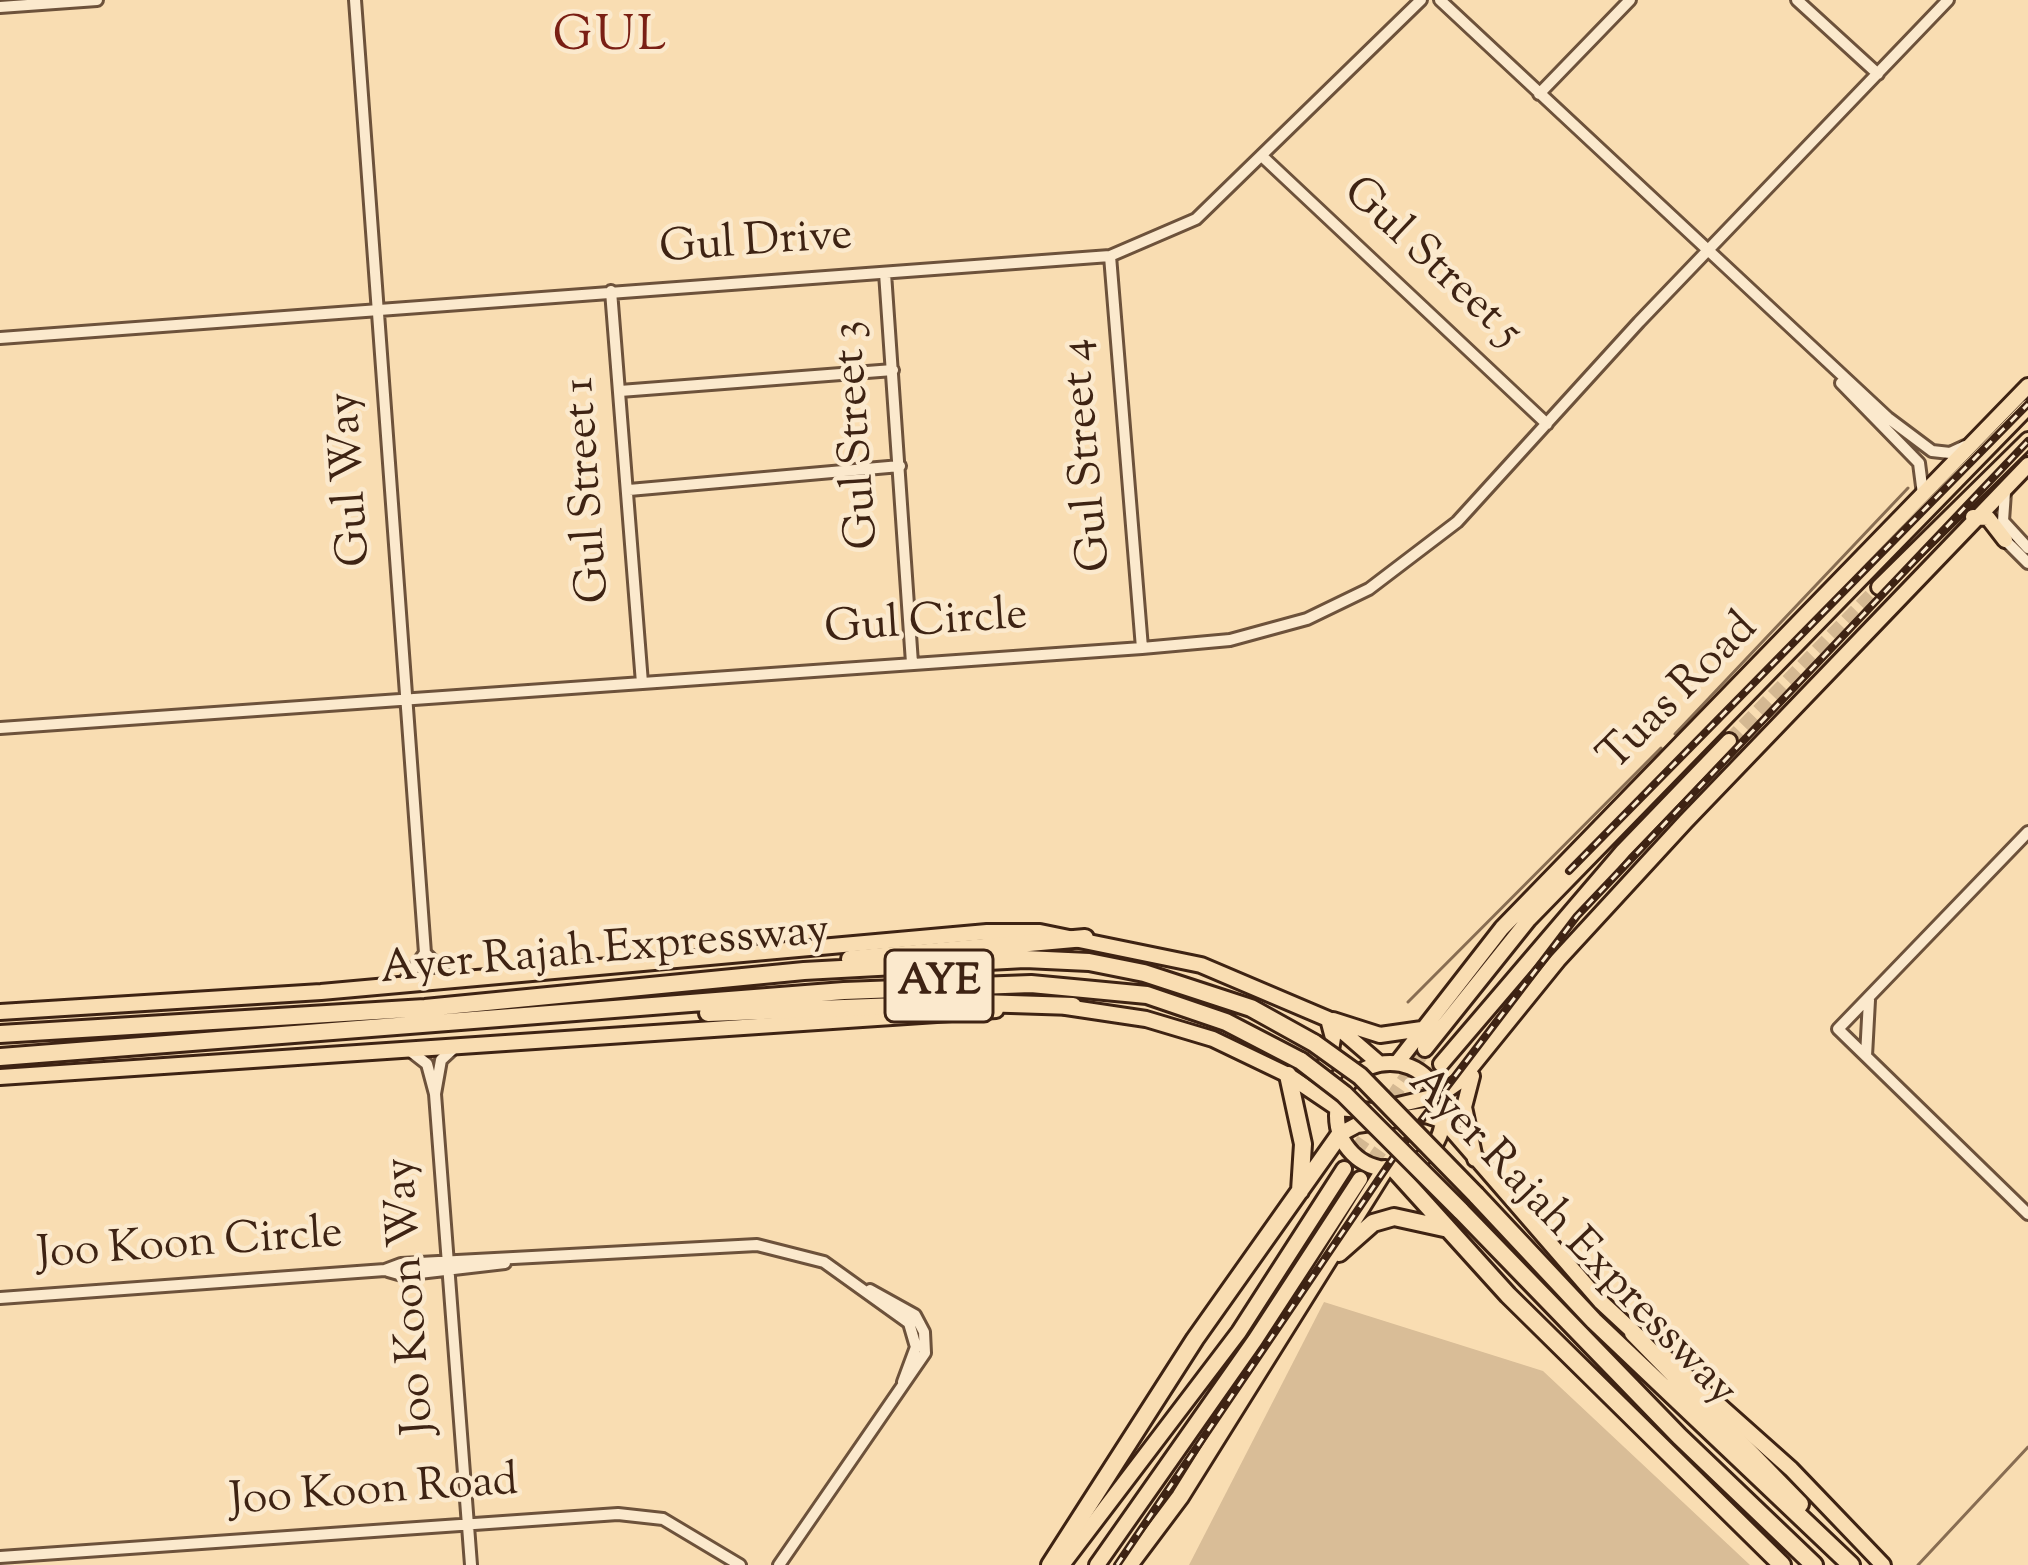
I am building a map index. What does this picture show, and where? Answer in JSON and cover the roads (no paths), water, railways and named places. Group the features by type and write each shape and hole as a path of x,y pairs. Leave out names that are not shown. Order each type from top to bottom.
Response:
{"highway":[{"path":"804,971 846,959 1085,938"},
{"name":"Ayer Rajah Expressway","path":"0,1034 425,1008 804,971 1025,959 1088,962 1144,973 1251,1008 1314,1043 1360,1076 1626,1353 1853,1565"},
{"name":"Ayer Rajah Expressway","path":"0,1057 937,986 1104,988 1204,1014 1344,1094 1678,1436 1814,1565"},
{"path":"563,1015 980,1003 1073,1006"},
{"path":"1294,1068 1305,1167 1299,1197"},
{"path":"1050,1565 1195,1339 1340,1134"},
{"path":"1129,1565 1180,1497 1389,1169 1782,1565"},
{"path":"1329,1261 1372,1223 1394,1217 1448,1230"},
{"path":"1633,1333 1853,1565"}],"main road":[{"name":"Tuas Road","path":"1337,1108 1353,1077 1389,1063 1423,1028 1473,960 1554,872 2028,386"},
{"name":"Tuas Road","path":"1425,1049 1529,919 2028,407"},
{"path":"1879,586 2028,440"},
{"name":"Tuas Road","path":"1440,1095 1460,1081 1685,821 2028,465"},
{"path":"1918,548 1932,544 1960,520 1977,516 1988,518 2005,540"},
{"path":"1955,539 1983,529 2005,540"},
{"name":"Tuas Road","path":"1441,1064 1608,868 1729,742"},
{"path":"0,1012 459,981 987,932 1085,938 1201,965 1380,1035 1423,1028"},
{"path":"0,1077 1073,1006 1168,1024 1306,1074 1328,1063 1334,1038 1328,1018"},
{"path":"1328,1018 1389,1063 1418,1070 1440,1095 1444,1121 1477,1163 1633,1333 1700,1384 1883,1565"},
{"path":"1477,1163 1467,1127 1466,1089 1492,1040"},
{"path":"1294,1068 1337,1108 1372,1111 1440,1095"},
{"path":"1337,1108 1340,1134 1357,1158 1389,1169 1428,1154 1444,1121"},
{"path":"1340,1134 1357,1125 1426,1115 1444,1121"},
{"path":"1063,1565 1239,1332 1344,1169"},
{"path":"1096,1565 1256,1340 1360,1179"}],"street":[{"path":"0,7 97,0"},
{"name":"Gul Way","path":"356,0 425,953"},
{"name":"Gul Drive","path":"0,338 1110,256 1196,219 1264,158 1421,0"},
{"path":"1440,0 1831,368 1926,448 1955,452 1982,434"},
{"path":"1539,94 1630,0"},
{"path":"1797,0 1879,74"},
{"name":"Gul Circle","path":"0,728 1142,648 1271,630 1354,597 1434,543 1948,0"},
{"name":"Gul Street 5","path":"1264,158 1547,424"},
{"name":"Gul Street 4","path":"1110,256 1142,648"},
{"name":"Gul Street 3","path":"885,273 912,663"},
{"name":"Gul Street 1","path":"611,291 641,683"},
{"path":"1831,368 1921,467 1925,487 1919,502"},
{"path":"620,391 893,370"},
{"path":"629,490 900,466"},
{"path":"2010,483 2000,514 2028,548"},
{"path":"2005,540 2028,563"},
{"path":"2028,832 1838,1029 2028,1214"},
{"path":"397,986 413,976 425,953 434,967 459,981"},
{"path":"1866,1056 1870,998"},
{"name":"Joo Koon Way","path":"462,1043 441,1060 435,1094 471,1565"},
{"name":"Joo Koon Way","path":"400,1048 422,1056 435,1094"},
{"name":"Joo Koon Circle","path":"0,1298 757,1245 824,1262 867,1289 888,1296 921,1323 925,1352 779,1565"},
{"name":"Joo Koon Road","path":"0,1557 643,1514 679,1526 740,1565"}],"waterway":[{"path":"1675,734 1908,488"},
{"path":"1408,1002 1661,748"},
{"path":"1918,1565 2028,1447"}],"tunnel":[{"path":"1729,741 1879,587"},
{"path":"1344,1169 1425,1049"},
{"path":"1360,1179 1441,1064"}],"railway":[{"path":"1569,871 2028,404"},
{"path":"1117,1565 1395,1155 1577,916 2028,441"}],"district":[{"name":"GUL","path":"611,41"}]}
